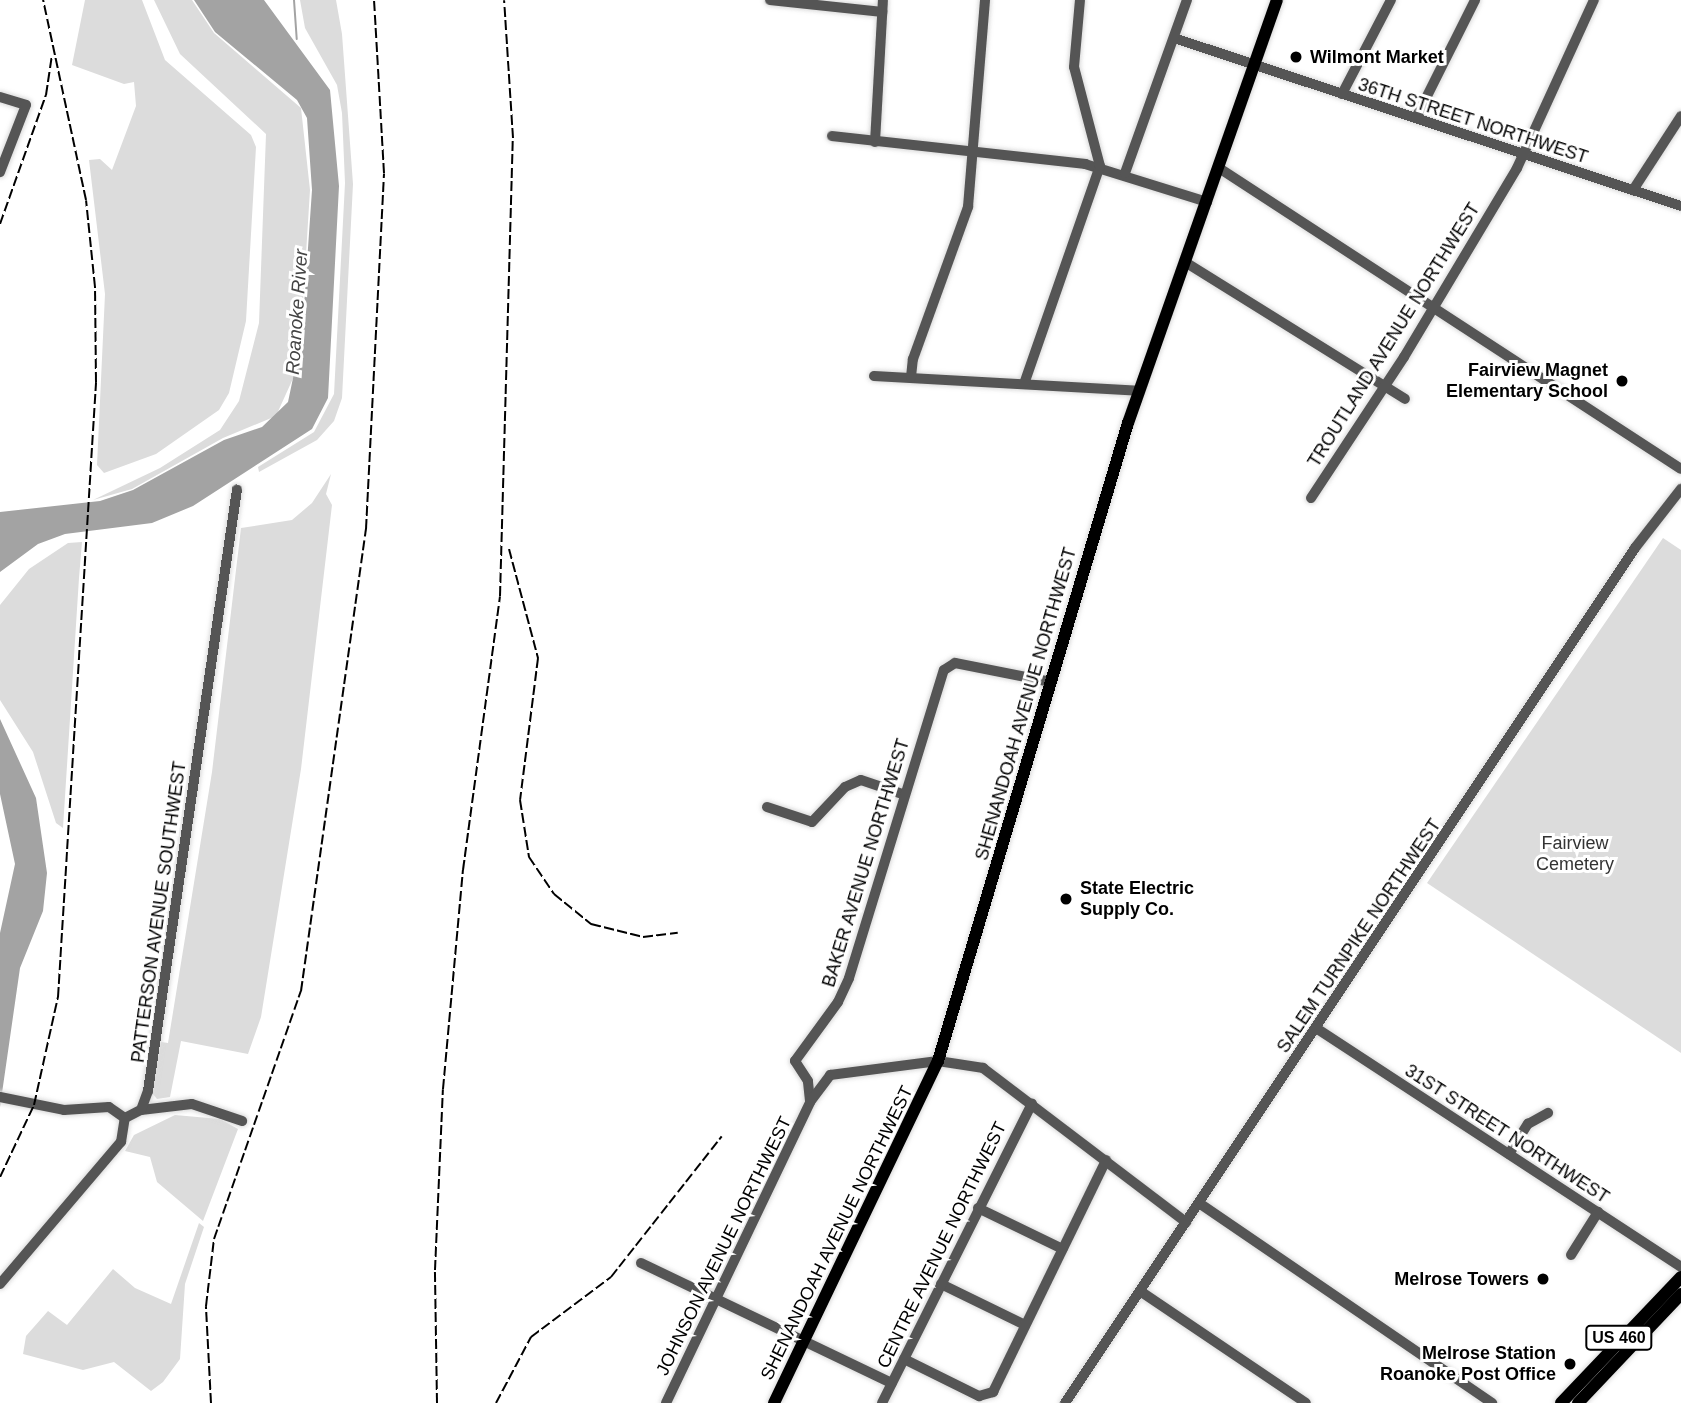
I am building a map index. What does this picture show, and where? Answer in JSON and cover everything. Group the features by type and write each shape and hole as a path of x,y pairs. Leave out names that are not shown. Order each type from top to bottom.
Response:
{"main road":[{"name":"SHENANDOAH AVENUE NORTHWEST","path":"774,1403 938,1061 1139,391 1278,0"},
{"name":"US 460","path":"1561,1403 1681,1277"},
{"name":"US 460","path":"1578,1403 1679,1302"}],"street":[{"path":"770,0 882,12"},
{"path":"875,142 883,0"},
{"path":"911,377 917,346 965,221 976,152 985,0"},
{"path":"1024,384 1100,166 1074,67 1080,0"},
{"path":"1125,173 1187,0"},
{"path":"1342,94 1391,0"},
{"path":"1416,118 1475,0"},
{"name":"TROUTLAND AVENUE NORTHWEST","path":"1311,498 1435,307 1524,153 1594,0"},
{"name":"36TH STREET NORTHWEST","path":"1174,38 1681,206"},
{"path":"0,97 26,105 0,172"},
{"path":"1633,190 1681,116"},
{"path":"832,136 1100,166 1207,201"},
{"path":"1219,168 1681,469"},
{"path":"1185,262 1405,398"},
{"path":"874,376 1139,391"},
{"name":"SALEM TURNPIKE NORTHWEST","path":"1065,1403 1635,548 1681,489"},
{"name":"PATTERSON AVENUE SOUTHWEST","path":"141,1110 159,1029 237,490"},
{"name":"BAKER AVENUE NORTHWEST","path":"804,1073 795,1061 838,1002 849,978 949,665 1051,682"},
{"path":"767,807 812,822 826,813 845,787 861,780 905,796"},
{"name":"31ST STREET NORTHWEST","path":"1316,1028 1681,1267"},
{"path":"810,1102 804,1073 843,1073 938,1061 983,1068 1186,1222"},
{"name":"JOHNSON AVENUE NORTHWEST","path":"666,1403 810,1102 822,1080 843,1073"},
{"path":"0,1097 64,1110 109,1107 125,1118"},
{"path":"125,1118 141,1110 192,1104 242,1121"},
{"name":"CENTRE AVENUE NORTHWEST","path":"882,1403 1032,1104"},
{"path":"1509,1154 1528,1124 1548,1113"},
{"path":"0,1284 121,1142 125,1118"},
{"path":"904,1359 982,1396 993,1392 1106,1160"},
{"path":"1199,1203 1492,1403"},
{"path":"978,1208 1063,1249"},
{"path":"1571,1255 1598,1212"},
{"path":"641,1263 892,1383"},
{"path":"941,1284 1025,1325"},
{"path":"1140,1291 1306,1403"}],"green space":[{"path":"85,0 142,0 165,60 251,135 256,147 246,321 229,393 219,410 156,454 104,473 97,465 105,294 89,160 100,159 112,170 136,106 134,82 124,84 72,65"},
{"path":"154,0 192,0 214,33 301,108 310,190 301,335 295,374 276,416 223,438 132,489 93,500 160,468 220,430 239,401 259,323 266,134 180,54"},
{"path":"300,0 336,0 342,34 353,184 342,398 334,421 317,440 259,472 258,467 314,432 334,394 345,183 342,113 337,85 305,28"},
{"path":"331,474 326,494 332,505 301,769 261,1017 248,1054 181,1041 170,1097 157,1099 152,1093 161,1042 168,1043 212,772 241,528 292,520 312,503"},
{"name":"Fairview Cemetery","path":"1663,538 1681,550 1681,1053 1427,883"},
{"path":"82,542 63,828 56,823 33,752 0,700 0,605 29,569 68,543"},
{"path":"175,1115 220,1119 238,1129 203,1221 157,1182 150,1157 125,1151 134,1135"},
{"path":"199,1223 204,1227 185,1284 180,1359 163,1382 151,1391 114,1362 83,1370 23,1354 26,1336 48,1311 67,1325 113,1269 135,1288 171,1304"}],"shaded area":[{"path":"194,0 264,0 330,90 339,186 328,398 312,429 193,506 152,523 65,534 38,544 0,572 0,512 100,501 133,490 224,440 262,427 288,402 302,335 312,190 307,118 297,100 215,32"},
{"path":"0,719 36,798 47,873 43,911 20,968 0,1107 0,933 15,864 0,794"}],"waterway":[{"path":"294,0 297,39"}],"railway":[{"path":"0,1177 34,1105 58,997 96,382 95,287 86,200 43,0"},
{"path":"211,1403 206,1306 214,1239 301,991 366,529 384,173 374,0"},
{"path":"437,1403 435,1270 443,1089 463,870 500,596 513,138 504,0"},
{"path":"0,224 46,95 52,55"},
{"path":"509,549 538,658 520,800 529,857 554,894 591,924 643,937 678,933"},
{"path":"496,1403 531,1337 611,1277 722,1136"}],"place":[{"name":"Wilmont Market","path":"1296,57"},
{"name":"Fairview Magnet Elementary School","path":"1622,381"},
{"name":"State Electric Supply Co.","path":"1066,899"},
{"name":"Melrose Towers","path":"1543,1279"},
{"name":"Melrose Station Roanoke Post Office","path":"1570,1364"}],"water label":[{"name":"Roanoke River","path":"297,312"}]}
